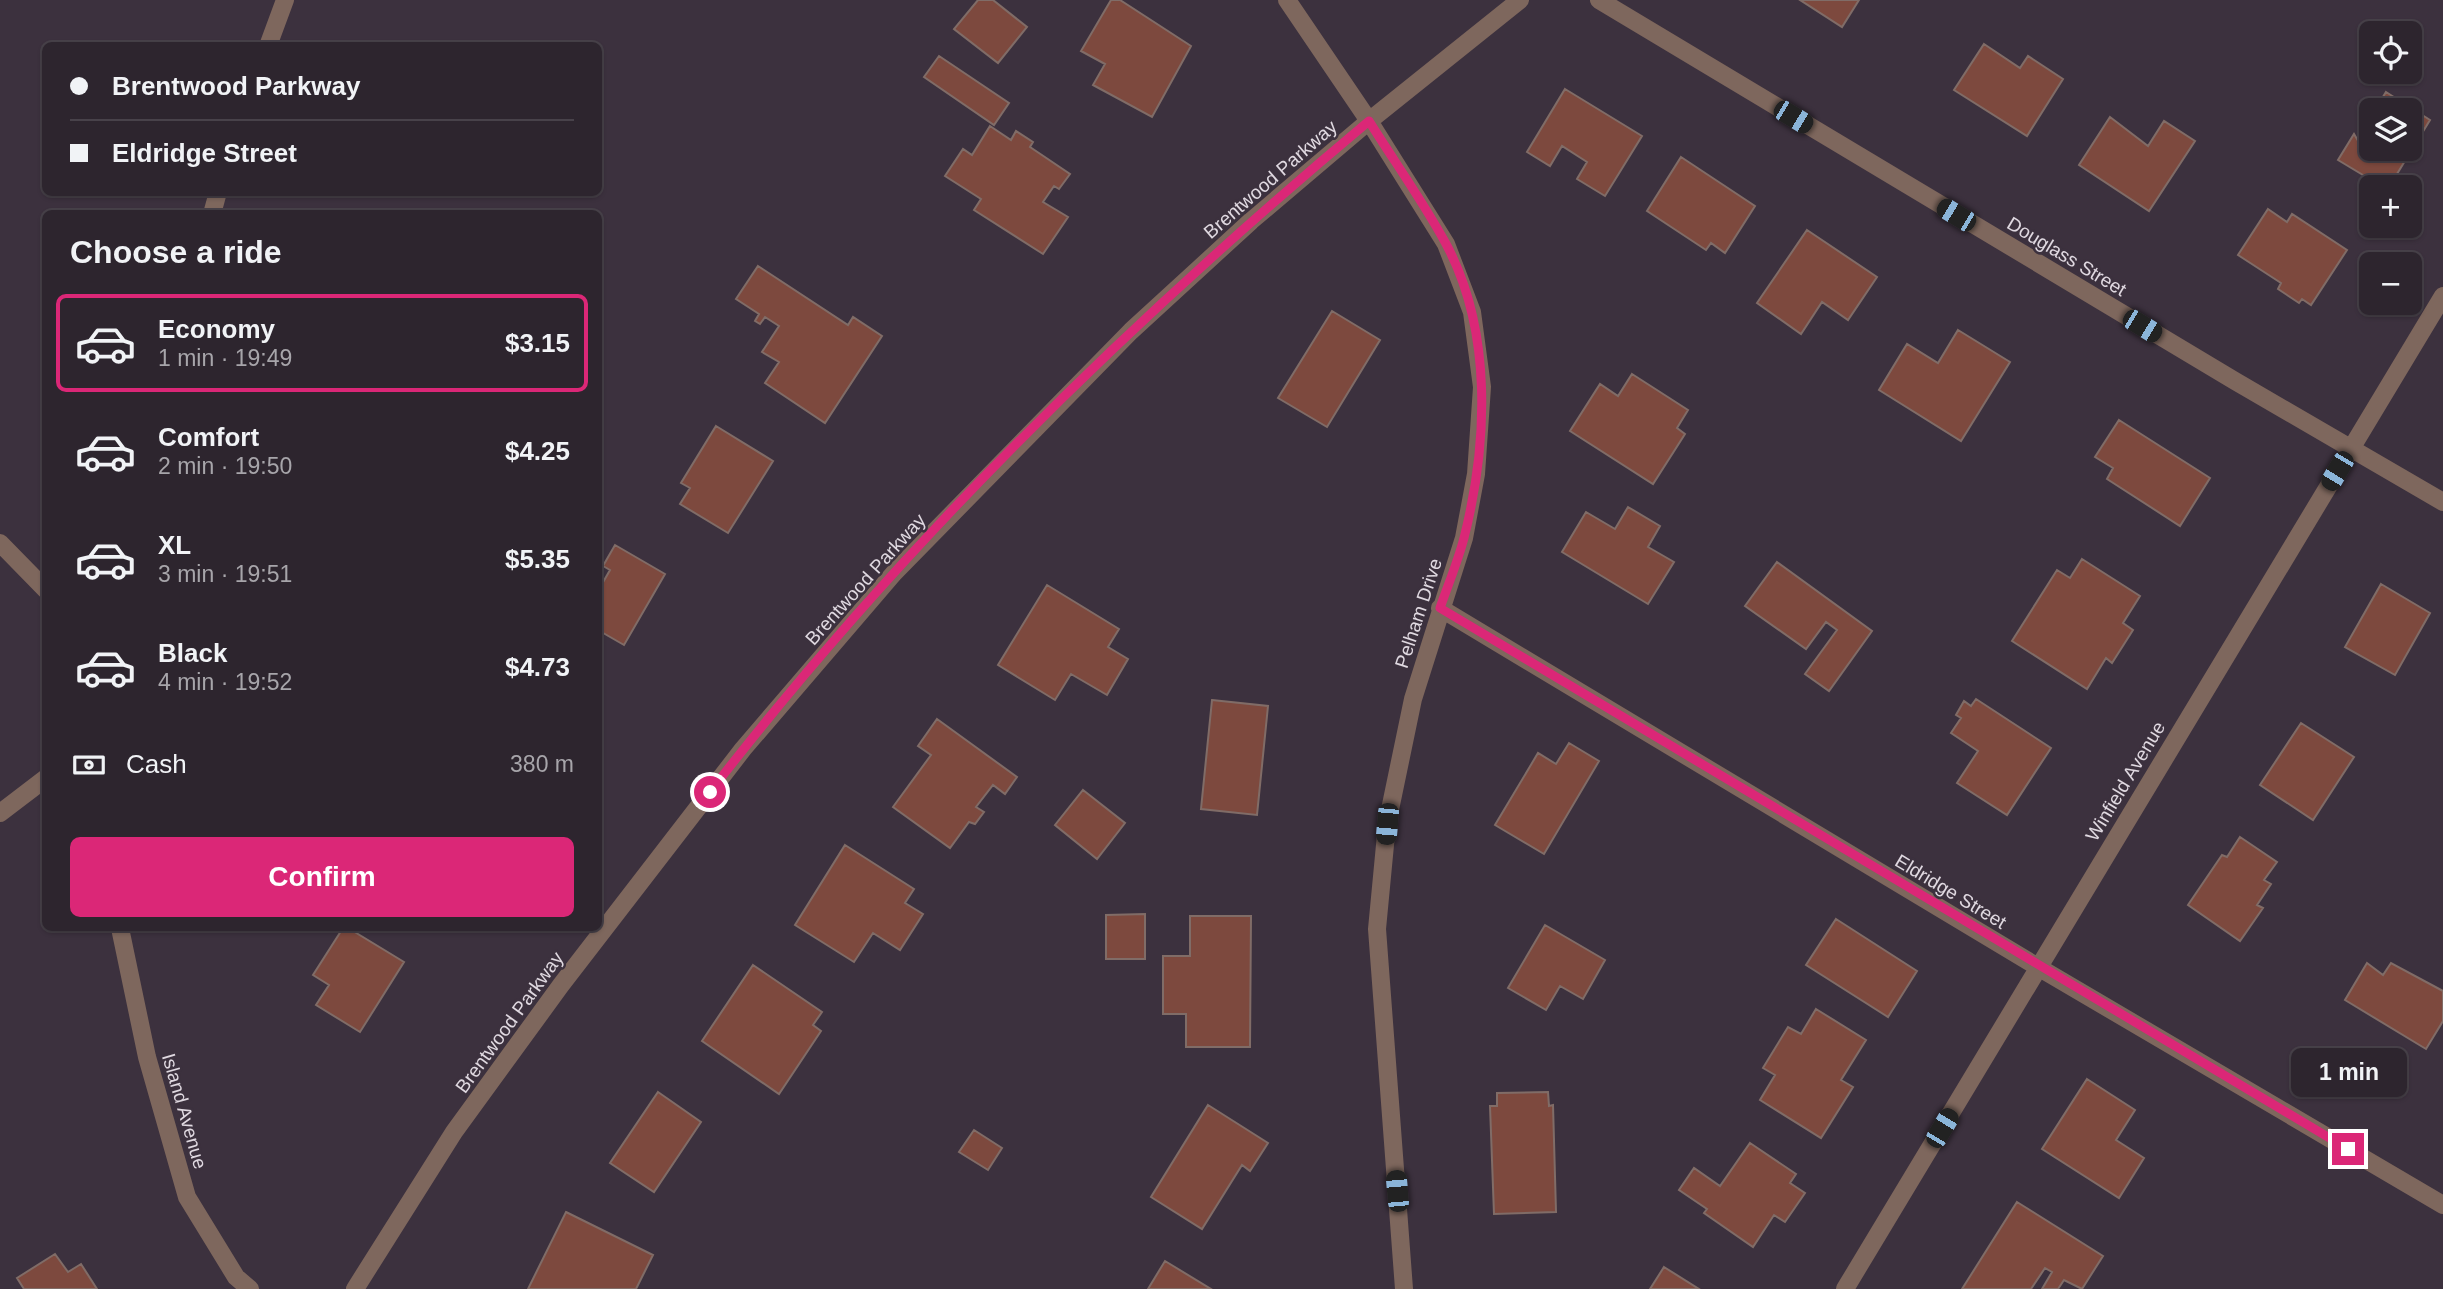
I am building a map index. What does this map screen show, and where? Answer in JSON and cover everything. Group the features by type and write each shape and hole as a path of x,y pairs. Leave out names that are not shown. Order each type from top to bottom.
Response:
{"street":[{"path":"269,42 285,0"},
{"name":"Pelham Drive","path":"1287,0 1369,121 1446,244 1472,312 1482,387 1476,474 1464,538 1413,699 1387,824 1377,929 1405,1289"},
{"name":"Brentwood Parkway","path":"355,1289 454,1132 561,985 743,749 894,573 1131,331 1251,221 1369,121 1520,0"},
{"name":"Douglass Street","path":"1599,0 2235,382 2443,502"},
{"name":"Winfield Avenue","path":"1845,1289 2443,296"},
{"path":"0,543 42,586"},
{"name":"Eldridge Street","path":"1440,608 2038,967 2443,1205"},
{"path":"0,813 42,781"},
{"name":"Island Avenue","path":"121,931 147,1057 187,1197 236,1277 250,1289"}],"building":[{"path":"978,0 993,0 1027,27 998,63 954,29"},
{"path":"1111,0 1120,0 1191,46 1152,117 1093,85 1105,64 1081,51"},
{"path":"1800,0 1859,0 1842,27"},
{"path":"1984,44 2020,68 2028,56 2063,79 2027,136 1954,90"},
{"path":"939,56 1009,103 994,125 924,77"},
{"path":"1565,89 1642,136 1605,196 1577,179 1587,162 1562,146 1550,166 1527,152"},
{"path":"2386,92 2395,98 2382,98"},
{"path":"2422,115 2430,120 2422,133"},
{"path":"2110,117 2148,146 2164,121 2195,141 2149,211 2079,165"},
{"path":"990,126 1011,140 1016,131 1033,142 1030,147 1070,174 1059,189 1054,186 1043,202 1068,217 1043,254 974,210 981,199 945,176 963,149 972,155"},
{"path":"2354,134 2357,139 2359,136 2359,161 2405,161 2396,175 2363,175 2338,160"},
{"path":"1681,157 1755,206 1725,253 1711,243 1706,250 1647,211"},
{"path":"2268,209 2287,222 2292,214 2347,250 2311,305 2302,299 2299,303 2278,289 2281,283 2238,255"},
{"path":"1807,230 1877,277 1848,320 1822,302 1801,334 1757,303"},
{"path":"758,266 848,325 853,317 882,336 825,423 765,383 779,362 762,352 779,326 765,317 760,324 755,321 759,314 736,299"},
{"path":"1332,311 1380,340 1327,427 1278,398"},
{"path":"1958,330 2010,362 1961,441 1879,390 1907,344 1938,363"},
{"path":"1632,374 1688,410 1677,428 1685,434 1653,484 1570,431 1600,384 1618,396"},
{"path":"2119,420 2210,478 2180,526 2107,479 2113,468 2095,457"},
{"path":"716,426 773,461 728,533 680,504 690,488 681,483"},
{"path":"1628,507 1660,526 1648,547 1674,562 1648,604 1562,552 1586,512 1615,529"},
{"path":"615,545 665,574 624,645 602,632 602,584 610,570 603,566"},
{"path":"2082,559 2140,596 2123,623 2133,630 2112,663 2106,658 2087,689 2012,641 2057,570 2070,578"},
{"path":"1777,562 1872,631 1829,691 1805,674 1837,630 1826,622 1806,649 1745,606"},
{"path":"2381,584 2430,613 2395,675 2345,647"},
{"path":"1047,585 1119,629 1108,647 1128,659 1107,695 1071,674 1055,700 998,665"},
{"path":"1976,699 2051,748 2007,815 1957,783 1978,751 1951,733 1961,718 1956,715 1964,701 1971,706"},
{"path":"1212,700 1268,706 1257,815 1201,809"},
{"path":"937,719 1017,777 1005,794 993,785 976,807 984,812 975,824 969,822 950,848 893,807 931,755 918,746"},
{"path":"2301,723 2354,757 2313,820 2260,785"},
{"path":"1569,743 1599,761 1544,854 1495,825 1538,753 1556,764"},
{"path":"1083,790 1125,823 1097,859 1055,825"},
{"path":"2240,837 2277,862 2264,880 2271,884 2257,905 2263,908 2240,941 2188,905 2222,855 2227,857"},
{"path":"845,845 914,889 905,903 923,914 900,950 873,933 854,962 795,925"},
{"path":"1145,914 1145,959 1106,959 1106,915"},
{"path":"1190,916 1251,916 1250,1047 1186,1047 1186,1014 1163,1014 1163,956 1190,956"},
{"path":"1836,919 1917,971 1888,1017 1806,965"},
{"path":"1545,925 1605,960 1583,999 1560,986 1546,1010 1508,988"},
{"path":"341,931 353,931 404,962 360,1032 316,1005 329,985 313,975"},
{"path":"2367,963 2383,975 2391,963 2443,991 2443,1021 2426,1049 2345,1000"},
{"path":"753,965 822,1012 813,1025 821,1031 779,1094 702,1041"},
{"path":"1816,1009 1866,1040 1841,1080 1853,1087 1821,1138 1760,1100 1775,1075 1763,1068 1788,1027 1801,1034"},
{"path":"2087,1079 2135,1110 2116,1140 2144,1158 2119,1198 2042,1149"},
{"path":"658,1092 701,1122 654,1192 610,1163"},
{"path":"1548,1092 1549,1106 1553,1105 1556,1212 1494,1214 1490,1106 1497,1106 1497,1093"},
{"path":"1208,1105 1268,1143 1250,1171 1242,1165 1202,1229 1151,1197"},
{"path":"974,1130 1002,1148 988,1170 959,1152"},
{"path":"1750,1143 1796,1174 1790,1183 1805,1193 1785,1222 1774,1215 1753,1247 1704,1213 1707,1209 1679,1190 1694,1168 1720,1186"},
{"path":"2017,1202 2103,1256 2082,1289 2064,1280 2058,1289 2042,1289 2052,1272 2045,1268 2031,1289 1962,1289"},
{"path":"566,1212 653,1255 636,1289 528,1289"},
{"path":"55,1254 68,1272 81,1264 97,1289 24,1289 17,1278"},
{"path":"1165,1261 1211,1289 1148,1289"},
{"path":"1664,1267 1699,1289 1650,1289"}],"route":[{"path":"710,792 743,749 894,573 1027,434 1131,331 1251,221 1369,121 1446,244 1472,312 1482,387 1476,474 1464,538 1440,608 2038,967 2348,1149"}]}
